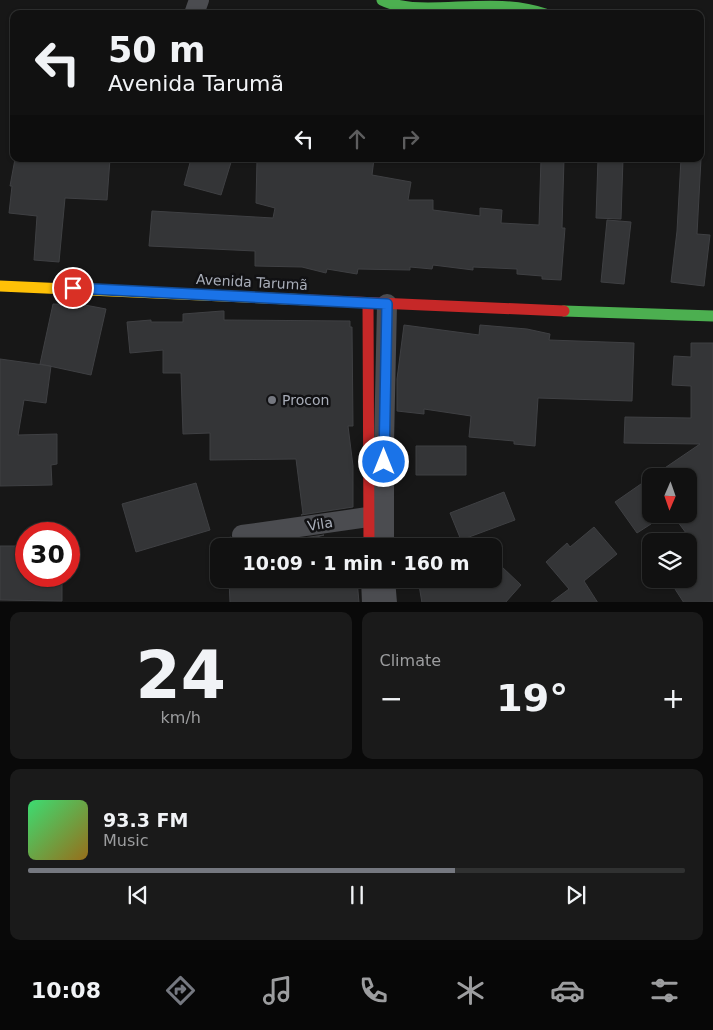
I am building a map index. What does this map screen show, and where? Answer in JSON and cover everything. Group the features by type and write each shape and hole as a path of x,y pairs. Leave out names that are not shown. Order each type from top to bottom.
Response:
{"street":[{"path":"382,0 385,3 402,6 503,7 529,10"},
{"name":"Avenida Tarumã","path":"0,286 146,291 496,309 713,316"},
{"path":"369,538 368,516 378,304"},
{"path":"378,304 384,443 384,538"},
{"name":"Vila","path":"242,536 368,516"}],"building":[{"path":"14,162 110,162 107,200 65,198 59,262 34,260 37,216 9,213 12,186 10,186"},
{"path":"190,162 231,162 221,195 184,185"},
{"path":"257,162 374,162 372,175 411,182 408,200 433,200 433,210 480,216 480,208 502,210 501,223 539,225 541,162 564,162 562,228 565,228 561,280 542,279 542,276 517,274 517,269 473,267 473,270 433,265 432,269 410,267 410,270 358,269 357,274 327,269 326,273 302,267 255,266 255,251 149,246 152,211 273,218 275,208 256,203"},
{"path":"598,162 623,162 621,219 596,218"},
{"path":"681,162 701,162 697,234 710,235 704,286 671,282 677,231"},
{"path":"607,220 631,222 624,284 601,282"},
{"path":"53,304 85,305 106,309 91,375 40,364"},
{"path":"224,311 224,320 350,321 350,327 352,327 353,426 348,426 353,466 353,507 301,515 303,514 296,459 210,460 210,433 183,434 181,373 163,373 163,350 130,353 127,322 151,320 151,322 183,322 183,314"},
{"path":"404,325 479,335 480,325 527,329 550,334 549,340 634,343 632,401 538,398 535,446 514,444 514,441 469,437 471,416 424,409 424,414 397,411 397,379"},
{"path":"691,343 713,343 713,602 683,602 675,589 697,588 697,533 686,533 679,523 698,522 698,468 665,468 700,444 624,443 625,417 691,418 691,386 672,385 674,356 691,357"},
{"path":"0,359 51,366 46,403 24,400 18,435 57,434 57,464 51,465 52,485 0,486"},
{"path":"416,446 466,446 466,475 416,475"},
{"path":"196,483 210,530 136,552 122,504"},
{"path":"642,483 642,523 651,524 637,533 615,502"},
{"path":"504,492 515,520 466,538 460,538 450,513"},
{"path":"594,527 617,554 584,581 597,602 551,602 569,589 546,562 567,543 570,547"},
{"path":"0,546 15,546 15,587 62,587 62,601 0,600"},
{"path":"502,567 521,585 506,602 422,602 420,588 502,588"},
{"path":"229,588 358,588 359,602 230,602"}],"traffic: fast":[{"path":"382,0 398,6 410,7 502,6 531,10"},
{"path":"564,311 713,316"}],"traffic: slow":[{"path":"0,286 309,300"}],"traffic: jam":[{"path":"309,300 564,311"},
{"path":"368,303 369,538"}],"place":[{"name":"Procon","path":"272,400"}],"route":[{"path":"73,288 387,304 384,462"}]}
